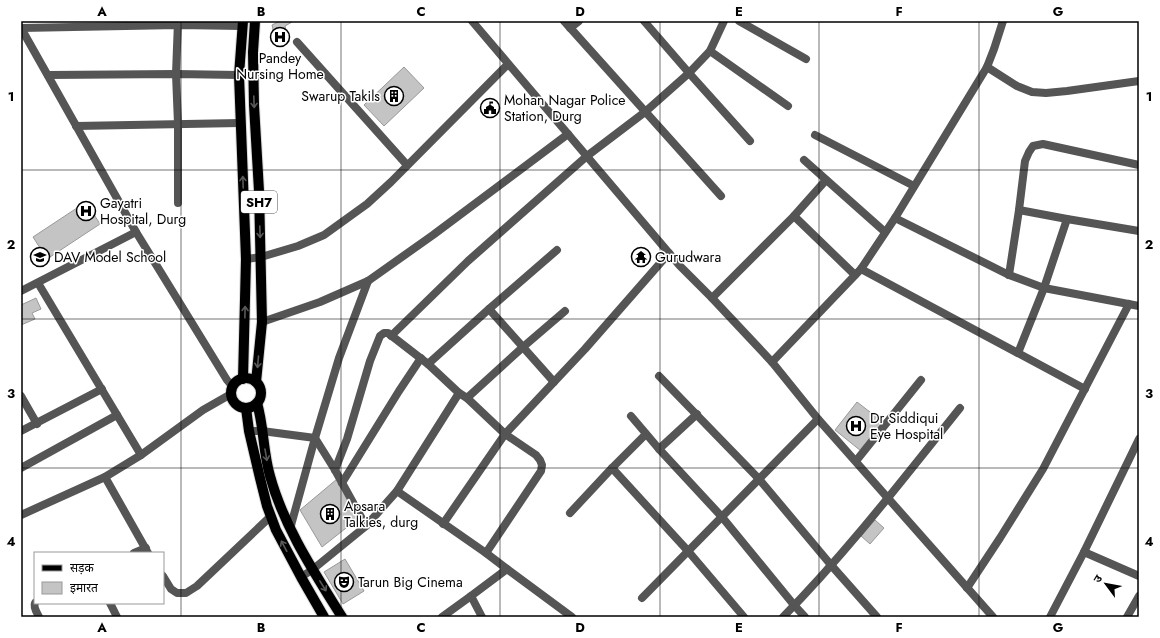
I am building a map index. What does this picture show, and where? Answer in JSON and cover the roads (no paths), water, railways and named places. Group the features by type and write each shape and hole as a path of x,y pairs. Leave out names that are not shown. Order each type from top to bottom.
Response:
{"main road":[{"name":"SH7","path":"255,21 253,52 254,104 259,191 262,322 256,382 259,386 261,395 257,403 261,415 262,432 270,476 286,523 312,570 342,617"},
{"name":"SH7","path":"243,23 239,75 246,259 243,379"},
{"path":"256,382 250,379 243,379 237,382 232,391 234,401 239,406 250,408 257,403"},
{"path":"246,408 249,431 264,492 276,530 324,617"}],"street":[{"path":"45,27 51,21"},
{"path":"472,21 680,266 772,362 818,419 993,617"},
{"path":"564,21 720,196"},
{"path":"570,28 579,21"},
{"path":"644,21 689,74 750,141"},
{"path":"392,336 468,262 587,156 645,112 689,74 710,51 724,21"},
{"path":"739,21 806,59"},
{"path":"772,362 858,272 895,218 988,65 1003,21"},
{"path":"178,23 176,74 178,124 178,203"},
{"path":"21,515 105,477 141,455 202,410 232,391 136,232 21,28 178,23 243,23"},
{"path":"297,42 407,166"},
{"path":"710,51 788,106"},
{"path":"246,259 261,257 298,246 324,235 368,204 508,64"},
{"path":"988,65 1017,86 1032,92 1067,92 1139,81"},
{"path":"48,75 239,75"},
{"path":"76,126 240,123"},
{"path":"262,322 320,302 368,281 434,235 568,134"},
{"path":"815,135 914,186"},
{"path":"1009,275 1025,160 1033,146 1043,144 1139,165"},
{"path":"804,160 885,232"},
{"path":"712,298 794,216 826,180"},
{"path":"1019,210 1139,231"},
{"path":"794,216 858,272 1018,353 1085,389"},
{"path":"895,218 1009,275 1044,288 1139,306"},
{"path":"1018,353 1044,288 1067,219"},
{"path":"21,291 136,232"},
{"path":"428,364 557,250"},
{"path":"443,524 505,434 585,348 669,253"},
{"path":"290,529 339,358 368,281"},
{"path":"38,283 141,455"},
{"path":"967,588 1043,469 1129,304"},
{"path":"489,309 554,382"},
{"path":"467,398 565,311"},
{"path":"335,470 347,439 370,361 380,336 384,333 388,333 428,364 505,434 536,455 540,460 542,465 541,471 486,553"},
{"path":"342,483 398,392 421,358"},
{"path":"659,376 759,479 877,617"},
{"path":"856,461 921,380"},
{"path":"21,431 102,390"},
{"path":"301,577 312,570 366,526 397,491 459,393"},
{"path":"21,396 36,424"},
{"path":"783,617 831,565 888,498 960,408"},
{"path":"659,449 697,414"},
{"path":"21,468 117,415"},
{"path":"631,416 659,449 722,517 805,617"},
{"path":"642,598 818,419"},
{"path":"249,431 315,438"},
{"path":"570,513 646,434"},
{"path":"315,438 335,470 366,526"},
{"path":"1050,617 1139,440"},
{"path":"612,468 688,551 744,617"},
{"path":"105,477 147,551"},
{"path":"397,491 486,553 572,617"},
{"path":"164,578 171,589 177,593 186,593 197,586 271,516"},
{"path":"1084,552 1138,574"},
{"path":"442,617 507,569"},
{"path":"471,596 482,617"},
{"path":"1127,617 1139,596"},
{"path":"34,604 39,617"},
{"path":"110,604 117,617"}],"place":[{"name":"Pandey Nursing Home","path":"280,37"},
{"name":"Swarup Takils","path":"394,96"},
{"name":"Mohan Nagar Police Station, Durg","path":"490,108"},
{"name":"Gayatri Hospital, Durg","path":"86,211"},
{"name":"DAV Model School","path":"40,257"},
{"name":"Gurudwara","path":"641,257"},
{"name":"Dr Siddiqui Eye Hospital","path":"856,426"},
{"name":"Apsara Talkies, durg","path":"330,514"},
{"name":"Tarun Big Cinema","path":"344,582"}]}
